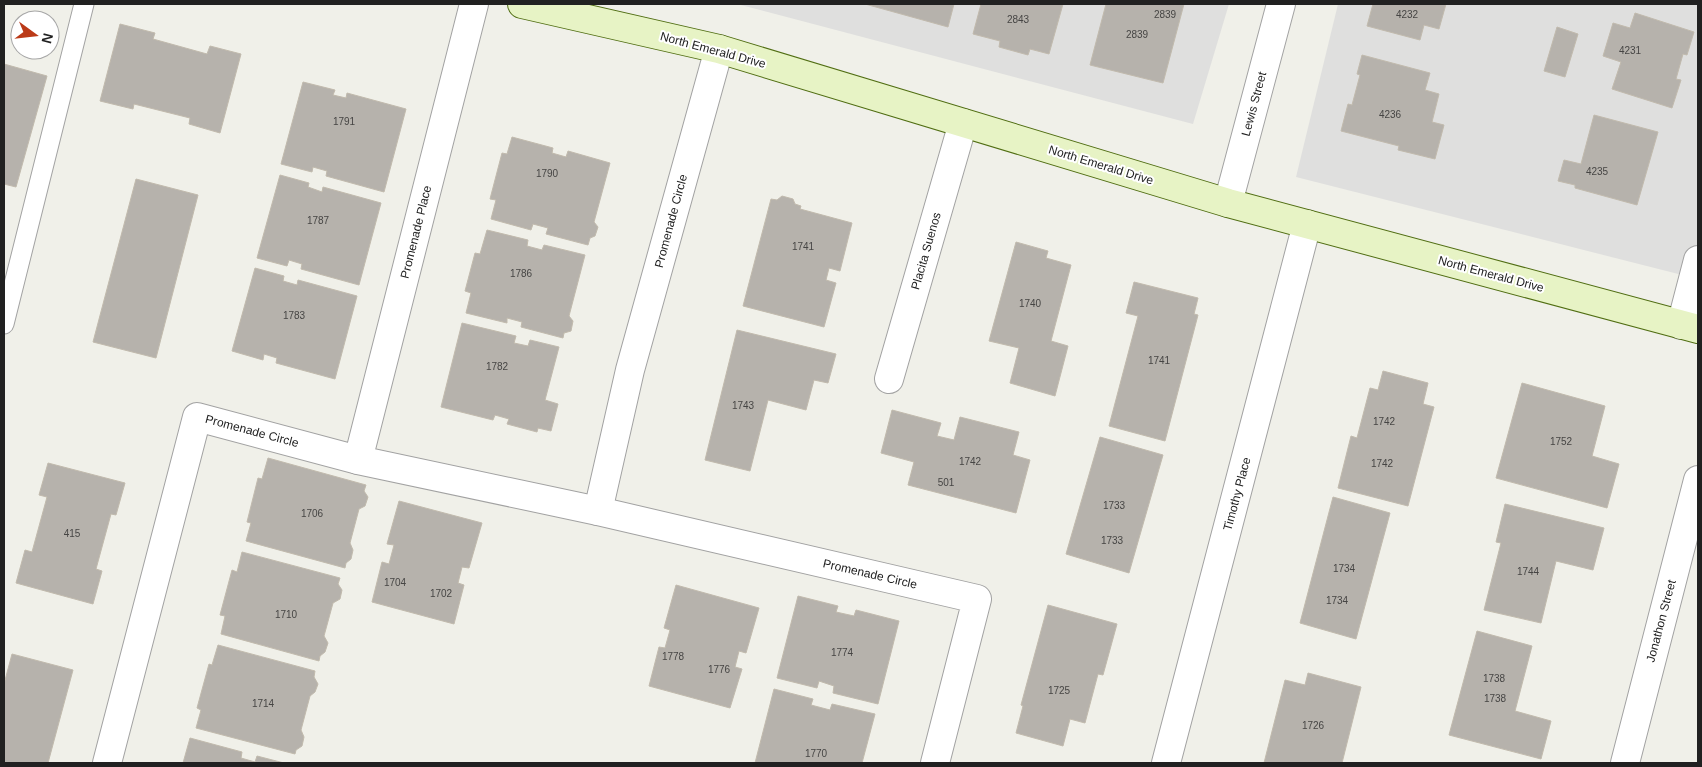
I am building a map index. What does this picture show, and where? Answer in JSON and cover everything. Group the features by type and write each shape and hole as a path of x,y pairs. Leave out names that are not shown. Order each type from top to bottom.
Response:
{"main road":[{"name":"North Emerald Drive","path":"522,4 719,49 1228,203 1690,327"}],"street":[{"name":"Promenade Place","path":"358,460 474,4"},
{"name":"Lewis Street","path":"1228,203 1281,4"},
{"name":"Promenade Circle","path":"598,511 630,370 719,49"},
{"name":"Placita Suenos","path":"890,379 963,123"},
{"name":"Timothy Place","path":"1166,763 1307,224"},
{"path":"1690,327 1698,260"},
{"name":"Promenade Circle","path":"107,763 197,417 358,460 598,511 977,599 935,763"},
{"name":"Jonathon Street","path":"1625,763 1698,480"}],"lane":[{"path":"4,324 84,4"}],"shaded area":[{"path":"737,4 1229,4 1193,124"},
{"path":"1338,4 1698,4 1698,279 1296,177"}],"building":[{"path":"865,4 954,4 948,27"},
{"path":"981,4 1063,4 1049,54 1030,49 1028,55 999,47 1000,41 973,34"},
{"path":"1106,4 1184,4 1163,83 1090,65"},
{"path":"1373,4 1446,4 1439,29 1424,25 1420,40 1367,26"},
{"path":"1635,13 1694,32 1687,55 1683,54 1676,79 1681,80 1672,108 1612,89 1621,62 1603,56 1613,23 1630,28"},
{"path":"120,24 155,33 153,39 207,54 210,46 241,54 220,133 189,124 190,118 134,104 133,109 100,101"},
{"path":"1557,27 1578,34 1565,77 1544,71"},
{"path":"1362,55 1430,73 1425,90 1439,94 1432,122 1444,125 1435,159 1398,150 1399,146 1341,131 1348,104 1352,105 1360,75 1357,74"},
{"path":"4,64 47,76 16,187 4,184"},
{"path":"303,82 335,90 333,95 346,98 347,93 406,109 384,192 326,176 327,171 313,167 312,172 281,164"},
{"path":"1594,115 1658,132 1637,205 1575,188 1575,185 1558,181 1564,160 1581,164"},
{"path":"512,137 553,148 552,153 566,157 568,151 610,163 594,222 598,227 595,236 590,238 588,245 546,234 548,228 533,224 531,230 491,219 496,200 490,199 502,153 507,154"},
{"path":"280,175 309,183 308,187 322,192 323,187 381,203 359,285 301,269 302,264 289,260 287,266 257,258"},
{"path":"136,179 198,195 156,358 93,342"},
{"path":"782,196 793,199 795,204 801,206 800,209 852,223 840,271 829,268 826,280 836,283 824,327 743,306 771,199 777,200"},
{"path":"487,230 528,240 527,246 542,250 544,245 585,255 569,316 573,321 571,331 564,333 563,338 521,327 522,322 507,318 507,323 466,313 471,293 465,291 475,253 480,254"},
{"path":"1016,242 1048,251 1046,258 1071,265 1051,341 1068,346 1055,396 1010,383 1019,348 989,341"},
{"path":"255,268 284,276 283,281 297,285 298,280 357,296 335,379 276,363 277,358 264,354 263,360 232,351"},
{"path":"1134,282 1198,298 1194,314 1198,315 1165,441 1109,426 1138,316 1126,313"},
{"path":"462,323 516,336 514,343 528,346 530,340 559,347 545,400 558,404 551,431 538,428 537,432 507,424 509,419 495,415 493,420 441,407"},
{"path":"737,330 836,354 828,383 814,380 806,410 768,400 750,471 705,460"},
{"path":"1383,371 1428,383 1423,404 1434,407 1408,506 1338,488 1351,436 1357,438 1370,388 1378,390"},
{"path":"1522,383 1605,406 1592,456 1619,464 1607,508 1496,478"},
{"path":"892,410 941,423 937,436 954,440 960,417 1019,432 1013,455 1030,460 1016,513 908,485 914,462 881,453"},
{"path":"1100,437 1163,455 1129,573 1066,554"},
{"path":"268,458 366,485 364,491 368,497 365,506 359,509 350,543 353,550 351,559 346,563 345,568 246,541 251,523 247,522 258,478 262,479"},
{"path":"48,463 125,483 116,515 111,514 96,569 102,571 93,604 16,583 25,550 32,552 47,497 39,495"},
{"path":"1333,497 1390,513 1356,639 1300,623"},
{"path":"399,501 482,523 469,568 462,567 458,583 464,585 454,624 372,602 382,562 389,564 394,545 387,544"},
{"path":"1505,504 1604,528 1593,570 1556,561 1541,623 1484,610 1501,543 1496,542"},
{"path":"242,552 340,578 338,584 342,590 340,599 333,603 324,636 328,643 319,661 221,634 225,616 220,615 232,570 237,572"},
{"path":"676,585 759,608 746,653 739,651 735,667 742,669 730,708 649,686 659,647 665,648 670,630 664,628"},
{"path":"798,596 838,606 836,612 854,616 856,610 899,621 878,704 833,693 834,686 819,681 817,688 777,678"},
{"path":"1048,605 1117,624 1103,675 1098,674 1085,723 1070,719 1063,746 1016,733 1023,706 1021,705"},
{"path":"1477,631 1532,646 1515,711 1551,721 1541,759 1449,735"},
{"path":"218,645 315,671 314,677 318,684 315,692 310,696 301,730 304,737 302,746 296,750 295,754 196,728 201,710 197,708 209,664 212,665"},
{"path":"12,654 73,670 48,763 4,763 4,684"},
{"path":"1308,673 1361,687 1342,763 1264,763 1285,680 1305,685"},
{"path":"774,689 813,699 811,705 830,710 832,704 875,714 862,763 755,763"},
{"path":"190,738 242,752 241,758 255,762 257,756 284,763 183,763"}]}
